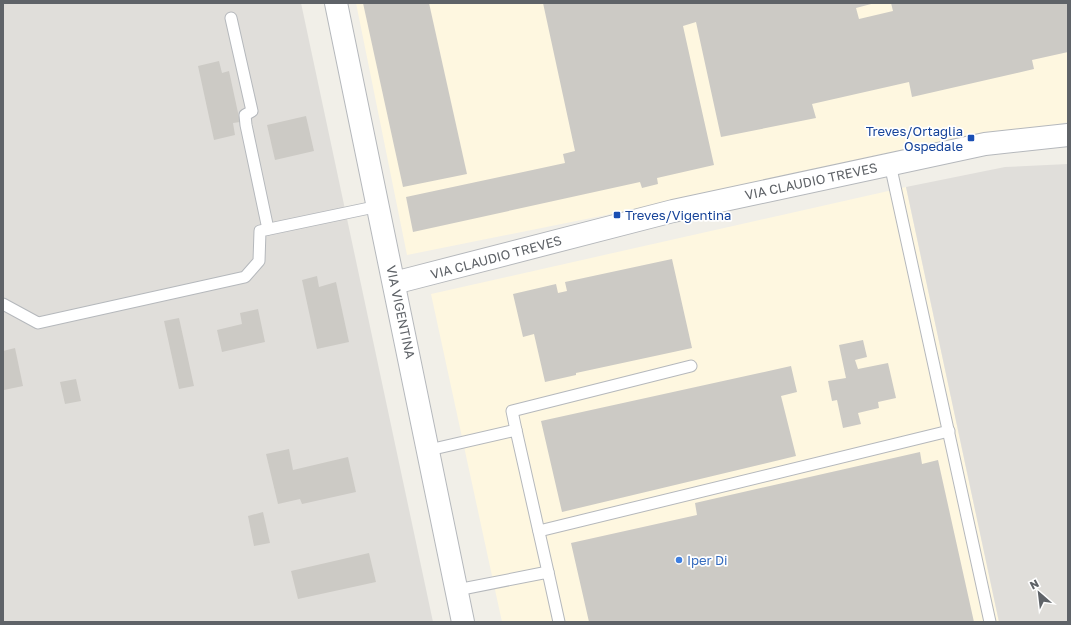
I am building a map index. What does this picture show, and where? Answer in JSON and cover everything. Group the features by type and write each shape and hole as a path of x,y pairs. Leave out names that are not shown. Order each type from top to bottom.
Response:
{"street":[{"name":"VIA VIGENTINA","path":"336,3 464,622"},
{"name":"VIA CLAUDIO TREVES","path":"394,283 672,211 985,144 1068,135"}],"lane":[{"path":"231,18 252,111 244,115 268,229"},
{"path":"890,164 990,622"},
{"path":"3,304 38,323 245,277 259,261 260,231 379,206"},
{"path":"559,622 512,411 691,366"},
{"path":"429,450 516,430"},
{"path":"539,531 949,431"},
{"path":"457,590 548,572"}],"shaded area":[{"path":"3,3 301,3 433,622 3,622"},
{"path":"356,3 1068,3 1068,122 407,255"},
{"path":"1068,164 1068,622 999,622 906,187 1005,167"},
{"path":"906,187 999,622 502,622 431,294"}],"building":[{"path":"363,3 429,3 467,174 403,187"},
{"path":"543,3 875,3 856,8 859,19 893,11 891,3 1068,3 1068,52 1032,60 1034,69 912,97 909,82 812,104 816,118 721,137 696,22 683,26 714,165 657,178 658,184 642,188 640,182 413,232 406,197 565,163 563,154 575,151"},
{"path":"219,61 222,73 229,71 240,122 233,123 235,135 214,140 198,66"},
{"path":"306,116 314,151 275,160 267,125"},
{"path":"672,259 692,348 576,373 576,375 545,382 534,334 523,337 513,294 556,284 558,293 567,291 565,282"},
{"path":"317,276 319,287 336,282 349,342 317,349 302,280"},
{"path":"258,309 265,342 222,352 217,330 242,324 240,313"},
{"path":"179,318 194,386 179,389 164,321"},
{"path":"863,340 867,357 855,360 858,369 888,363 896,398 878,402 879,408 858,413 861,424 843,428 837,400 832,401 828,381 846,378 839,345"},
{"path":"15,348 23,386 4,390 3,351"},
{"path":"791,366 797,392 781,396 796,456 562,512 541,421"},
{"path":"76,379 81,401 65,404 60,382"},
{"path":"289,449 293,470 348,457 356,492 302,504 300,499 278,504 266,454"},
{"path":"920,452 922,464 938,460 974,622 589,622 571,543 697,515 695,503"},
{"path":"263,512 270,543 254,546 248,516"},
{"path":"369,553 376,582 298,599 291,571"}],"place":[{"name":"Treves/Ortaglia Ospedale","path":"971,138"},
{"name":"Treves/Vigentina","path":"617,215"},
{"name":"Iper Di","path":"679,560"}]}
